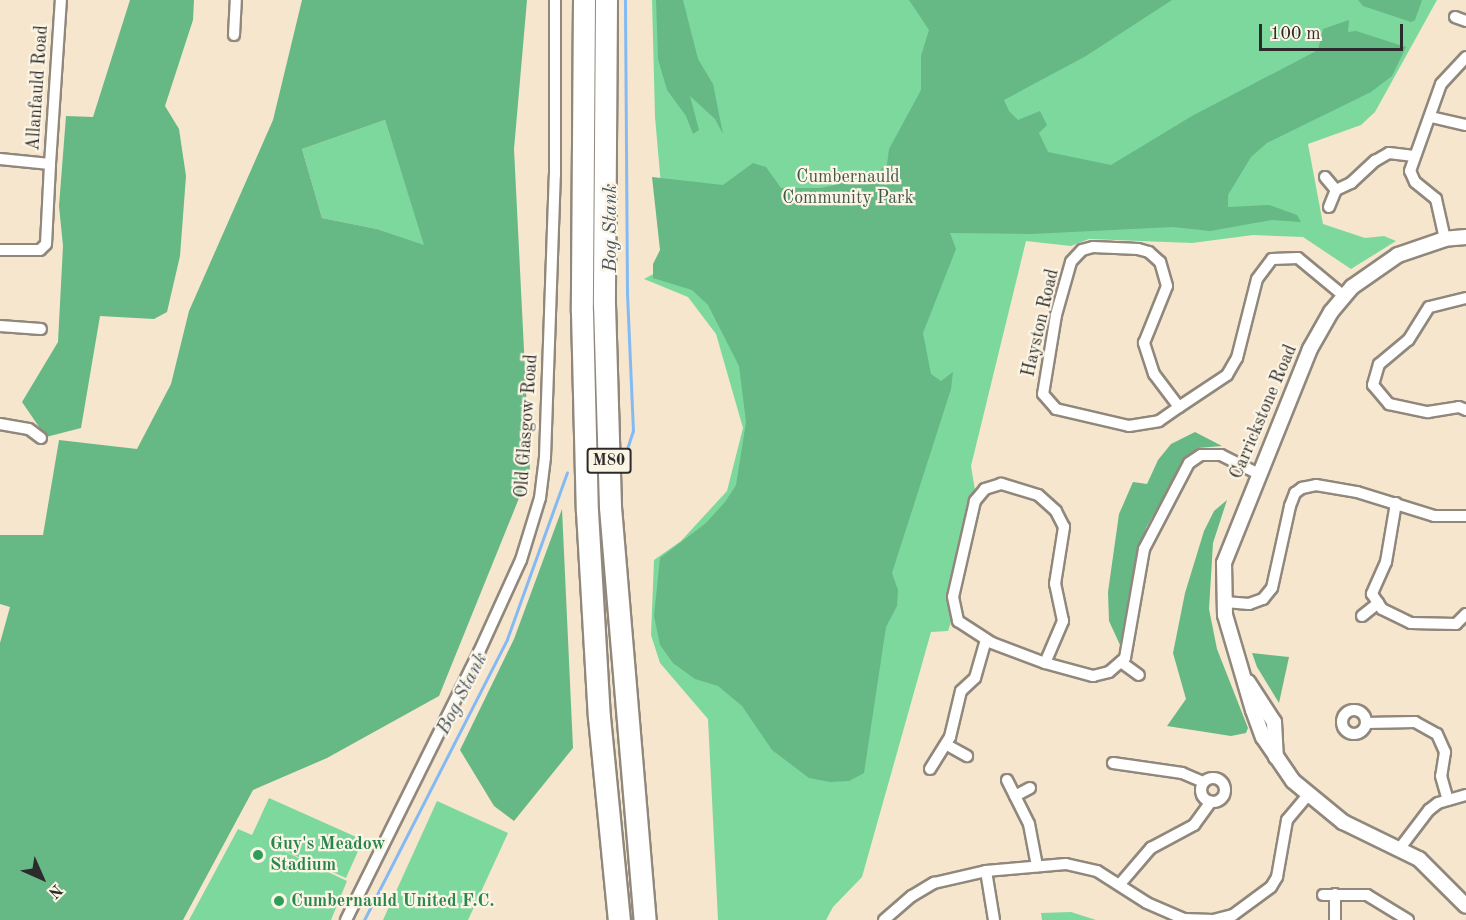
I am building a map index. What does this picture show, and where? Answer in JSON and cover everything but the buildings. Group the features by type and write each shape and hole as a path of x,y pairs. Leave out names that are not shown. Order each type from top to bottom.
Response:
{"highway":[{"name":"M80","path":"584,0 582,312 587,511 599,717 619,920"},
{"name":"M80","path":"606,0 604,304 610,507 645,920"}],"street":[{"name":"Allanfauld Road","path":"0,159 50,164 61,0"},
{"path":"234,35 236,0"},
{"name":"Old Glasgow Road","path":"346,920 479,652 521,560 540,498 545,458 555,175 555,0"},
{"path":"1455,17 1466,21"},
{"path":"1445,239 1436,199 1415,182 1410,171 1442,84 1466,57"},
{"path":"1431,117 1466,125"},
{"path":"1329,207 1336,190 1389,153 1414,156"},
{"path":"0,250 40,250 46,243 50,164"},
{"path":"1325,177 1336,190"},
{"name":"Carrickstone Road","path":"1466,237 1445,239 1398,255 1372,271 1344,296 1315,340 1257,472 1224,563 1225,602 1233,646 1248,682 1258,723 1276,756 1308,795 1343,822 1400,848 1433,870 1466,906"},
{"name":"Hayston Road","path":"1179,408 1154,374 1144,343 1167,286 1160,262 1149,252 1138,249 1093,247 1082,250 1071,262 1056,315 1043,394 1056,409 1129,426 1159,421 1179,408 1227,375 1237,358 1257,279 1272,259 1298,258 1344,296"},
{"path":"1466,298 1429,307 1408,340 1379,364 1373,385 1389,404 1428,412 1459,407 1466,410"},
{"path":"0,326 41,329"},
{"path":"0,424 29,429 41,438"},
{"path":"1046,663 1063,621 1055,584 1064,527 1056,511 1038,495 1001,484 985,489 975,501 953,597 958,621 986,640 1046,663 1093,676 1109,672 1121,662 1131,634 1144,549 1189,463 1201,455 1221,455 1257,472"},
{"path":"1225,602 1249,604 1263,599 1272,588 1290,506 1295,493 1302,488 1317,485 1396,503 1434,516 1466,516"},
{"path":"1396,503 1386,562 1372,586 1372,594 1378,603 1395,617 1410,623 1456,624 1466,614"},
{"path":"1362,616 1378,603"},
{"path":"930,769 947,745 961,691 975,678 986,640"},
{"path":"1121,662 1139,675"},
{"path":"1366,723 1415,722 1437,734 1445,752 1441,776 1448,800"},
{"path":"947,745 967,756"},
{"path":"1113,763 1182,773 1203,782 1216,778 1224,785 1223,798 1211,802 1194,825 1140,858 1120,884"},
{"path":"1006,780 1029,824 1037,866"},
{"path":"1203,782 1202,794 1211,802"},
{"path":"1015,796 1030,788"},
{"path":"884,920 923,888 986,872 1037,866 1080,865 1120,884 1147,903 1184,919 1197,920 1233,915 1271,887 1277,877 1287,820 1308,795"},
{"path":"1400,848 1429,810 1448,800 1466,795"},
{"path":"986,872 994,920"},
{"path":"1335,894 1335,920"},
{"path":"1323,895 1367,895 1408,920"}],"green space":[{"path":"130,0 194,0 193,20 165,106 179,129 186,176 180,256 167,312 154,319 100,316 81,428 46,437 22,402 58,342 63,246 59,206 66,116 93,117"},
{"path":"302,0 527,0 514,149 530,471 439,696 327,758 253,790 183,920 0,920 0,643 10,607 0,604 0,535 43,535 59,440 137,449 171,384 189,311 273,120","holes":["385,120 424,245 377,229 322,218 302,149"]},
{"name":"Cumbernauld Community Park","path":"652,0 1437,0 1375,112 1361,125 1308,144 1323,224 1365,238 1384,236 1396,241 1351,269 1303,237 1253,235 1192,243 1089,239 1071,246 1026,241 971,466 975,490 948,599 953,616 948,631 931,632 862,877 833,907 826,920 718,920 708,719 660,663 651,635 654,560 681,541 727,491 743,428 716,334 688,297 644,279 668,266 655,117"},
{"path":"656,0 683,0 698,59 713,84 723,134 715,119 690,96 699,130 693,134 686,116 667,90 658,59"},
{"path":"909,0 1172,0 1086,56 1004,100 1009,111 1018,120 1040,111 1047,125 1039,133 1048,152 1111,165 1192,116 1318,50 1323,29 1349,20 1348,32 1356,31 1406,47 1392,76 1371,92 1267,143 1251,157 1228,195 1228,207 1269,205 1297,215 1301,222 1272,220 1210,231 1173,227 1031,234 950,233 956,249 923,333 931,374 941,381 953,372 951,389 892,573 898,590 897,606 886,627 864,773 849,781 830,782 809,778 772,750 742,706 718,686 695,679 673,663 660,645 654,616 660,558 706,523 725,502 736,485 746,422 739,366 708,305 692,290 653,278 653,264 660,250 652,177 723,185 753,163 766,167 781,188 821,188 870,177 887,165 889,149 921,90 921,56 929,30"},
{"path":"1358,0 1422,0 1415,20 1411,22 1363,6"},
{"path":"385,120 425,246 377,229 322,218 302,149"},
{"path":"1195,432 1222,446 1198,448 1186,457 1146,528 1120,645 1109,621 1108,592 1119,514 1133,482 1147,484 1158,460 1171,444"},
{"path":"1227,500 1213,543 1209,609 1217,649 1248,728 1246,733 1231,736 1167,726 1186,699 1173,653 1185,593 1204,531 1214,511"},
{"path":"562,509 573,748 514,821 494,806 460,750 514,639"},
{"path":"1252,653 1289,657 1279,703 1257,667"},
{"name":"Guy's Meadow Stadium","path":"269,798 363,840 346,878 269,844 347,881 331,920 189,920 238,829 252,835"},
{"path":"437,801 508,833 468,920 383,920"},
{"path":"1071,912 1096,920 1042,920 1041,913"}],"waterway":[{"name":"Bog Stank","path":"625,0 627,292 633,431 625,455"},
{"name":"Bog Stank","path":"364,920 507,639 567,472"}],"place":[{"name":"Guy's Meadow Stadium","path":"258,855"},
{"name":"Cumbernauld United F.C.","path":"279,901"}]}
